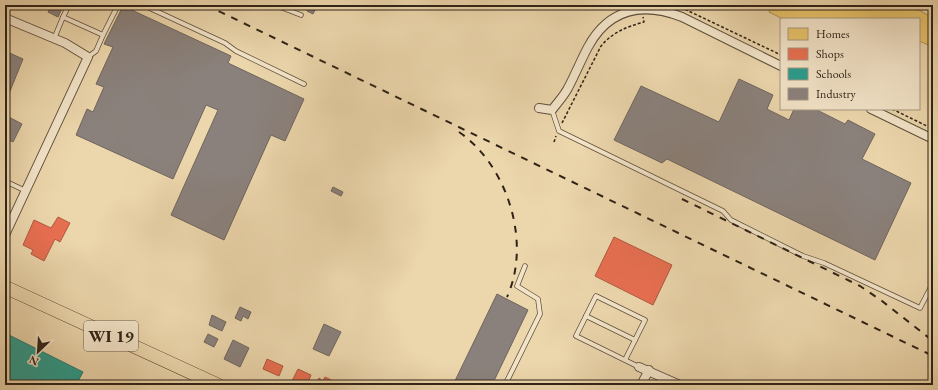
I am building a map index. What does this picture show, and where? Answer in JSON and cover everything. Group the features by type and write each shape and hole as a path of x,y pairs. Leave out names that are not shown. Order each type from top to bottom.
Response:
{"main road":[{"name":"WI 19","path":"5,287 218,385"}],"street":[{"path":"539,108 552,110 567,90 589,46 599,30 625,8 649,8 666,11 682,17 780,66"},
{"path":"5,18 77,49 88,58 5,235"},
{"path":"873,110 933,139"},
{"path":"639,367 680,385"},
{"path":"641,385 648,370"}],"lane":[{"path":"54,39 69,5"},
{"path":"88,58 96,51 118,5"},
{"path":"143,5 225,43 236,51 304,84"},
{"path":"275,5 301,14"},
{"path":"63,17 103,34"},
{"path":"552,110 559,131 723,211 731,220 777,243 920,308 933,283"},
{"path":"9,183 26,191"},
{"path":"505,385 540,314 538,299 517,286 526,266"},
{"path":"625,360 645,320 596,296 576,336 639,367"},
{"path":"586,316 636,340"}],"path":[{"path":"676,5 780,55"},
{"path":"554,142 601,46 610,36 624,28 644,22 642,9"},
{"path":"894,110 933,129"}],"building: Homes":[{"path":"772,5 919,5 917,9 933,18 933,47 920,41 920,18 781,18 769,12"}],"building: Shops":[{"path":"58,217 70,223 60,242 55,239 44,261 31,254 33,250 23,245 34,220 51,228"},
{"path":"614,237 672,265 653,305 595,276"},
{"path":"267,359 283,366 279,376 263,369"},
{"path":"298,369 311,375 307,385 290,385"},
{"path":"325,377 333,381 331,385 315,385 319,378 323,381"}],"building: Schools":[{"path":"5,333 83,372 76,385 5,385"}],"building: Industry":[{"path":"51,5 63,6 58,17 48,12"},
{"path":"310,5 316,8 313,14 307,11"},
{"path":"123,6 231,56 228,63 304,99 285,141 271,135 224,240 171,215 218,110 206,105 173,179 76,135 87,109 93,112 104,87 96,84 113,47 104,44"},
{"path":"5,51 23,59 6,101 5,101"},
{"path":"739,79 773,95 767,109 789,120 794,110 817,110 845,124 848,120 875,134 862,159 911,183 875,260 667,159 662,163 614,140 641,86 719,122"},
{"path":"5,115 22,124 13,142 5,138"},
{"path":"333,187 343,192 341,196 331,191"},
{"path":"497,294 528,310 492,385 453,385"},
{"path":"240,307 251,312 248,319 243,316 241,321 235,318"},
{"path":"212,315 226,322 222,331 209,325"},
{"path":"324,324 341,332 329,356 313,349"},
{"path":"208,334 218,339 214,347 204,342"},
{"path":"233,340 249,348 240,367 224,359"}],"railway":[{"path":"206,5 933,356"},
{"path":"459,132 476,146 490,164 502,184 510,206 515,229 517,253 514,275 507,297"},
{"path":"682,199 860,286 882,301 933,341"}]}
